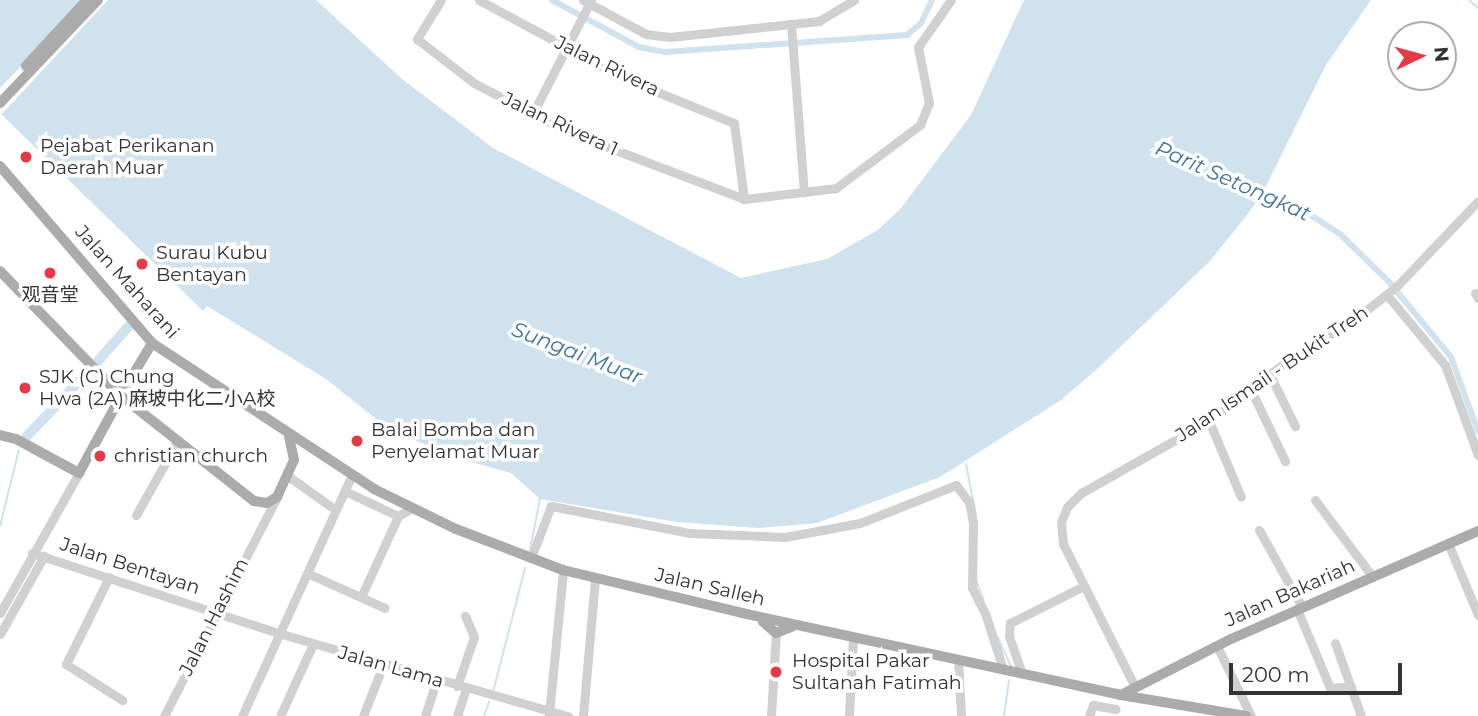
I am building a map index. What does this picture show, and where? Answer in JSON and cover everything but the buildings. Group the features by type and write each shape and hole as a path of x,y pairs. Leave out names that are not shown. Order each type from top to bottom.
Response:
{"main road":[{"path":"0,93 87,0"},
{"path":"0,103 98,0"},
{"name":"Jalan Maharani","path":"0,166 152,343 313,451"},
{"path":"0,271 121,396 254,500 267,503 277,497 288,476 294,460 295,446 288,433"},
{"path":"111,386 128,383 152,343"},
{"name":"Jalan Bentayan","path":"79,473 121,396"},
{"path":"0,435 16,439 79,473"},
{"path":"294,460 313,451"},
{"name":"Jalan Salleh","path":"313,451 412,508 563,570 748,614 1145,699"},
{"name":"Jalan Bakariah","path":"1121,695 1133,685 1299,608 1478,531"},
{"path":"748,614 776,632 800,625"},
{"path":"1133,685 1145,699 1249,716"}],"street":[{"name":"Jalan Rivera 1","path":"441,0 417,39 474,83 568,132 744,199"},
{"name":"Jalan Rivera","path":"479,0 623,78 737,126 744,199"},
{"path":"533,113 587,3 646,34 670,37 791,29 824,20 854,0"},
{"path":"744,199 804,193 846,183 926,117 929,103 918,47 951,0"},
{"path":"791,29 804,193"},
{"name":"Jalan Ismail - Bukit Treh","path":"1133,685 1061,536 1067,507 1081,493 1209,421 1392,290 1478,201"},
{"path":"1392,290 1445,365 1478,455"},
{"path":"1270,375 1295,426"},
{"path":"1251,390 1285,461"},
{"path":"1209,421 1241,497"},
{"path":"136,515 177,442"},
{"name":"Jalan Bentayan","path":"0,613 79,473"},
{"path":"242,716 352,475"},
{"path":"288,476 330,506"},
{"path":"531,558 551,506 690,533 785,537 860,523 956,485 969,502 973,523 972,588 986,616 1003,670"},
{"path":"345,491 397,516"},
{"name":"Jalan Hashim","path":"164,716 277,497"},
{"path":"254,500 266,518"},
{"path":"1315,500 1372,576"},
{"path":"360,597 397,516 412,508"},
{"path":"1259,530 1299,608 1330,688 1351,686"},
{"path":"1448,543 1478,615"},
{"name":"Jalan Bentayan","path":"32,553 216,612"},
{"path":"0,634 3,624 44,556"},
{"path":"549,713 563,570"},
{"path":"307,573 385,608"},
{"path":"109,577 66,664 122,700"},
{"path":"583,716 595,578"},
{"path":"1022,674 1009,636 1010,623 1084,586"},
{"name":"Jalan Lama","path":"216,612 383,665 549,713 568,716"},
{"path":"457,716 461,687 474,637 465,616"},
{"path":"771,716 776,632"},
{"path":"849,716 853,637"},
{"path":"1335,643 1361,716"},
{"path":"280,716 313,644"},
{"path":"1217,646 1249,716"},
{"path":"958,660 961,716"},
{"path":"363,716 383,665"},
{"path":"425,716 437,680"},
{"path":"1089,716 1096,705 1115,713 1121,695"}],"water":[{"name":"Sungai Muar","path":"0,0 316,0 402,79 493,148 741,278 827,259 878,230 901,208 971,115 1024,0 1371,0 1326,65 1262,194 1247,215 1209,262 1096,370 1061,400 940,477 817,523 758,528 677,522 540,499 511,473 447,455 385,426 326,379 207,306 203,311 0,113"}],"pier":[{"path":"85,0 108,0 0,116 0,88"}],"waterway":[{"path":"552,0 639,47 665,52 907,35 921,23 932,0"},
{"path":"1469,0 1478,8"},
{"name":"Parit Setongkat","path":"1255,191 1292,203 1340,234 1390,283 1451,357 1478,431"},
{"path":"97,362 129,326"},
{"path":"27,436 85,375"},
{"path":"0,526 19,450"},
{"path":"966,464 976,515"},
{"path":"530,550 540,499"},
{"path":"493,692 525,568"},
{"path":"976,580 984,601"},
{"path":"997,636 1011,666"},
{"path":"1004,716 1009,680"},
{"path":"484,716 489,702"}],"place":[{"name":"Pejabat Perikanan Daerah Muar","path":"26,157"},
{"name":"Surau Kubu Bentayan","path":"142,264"},
{"name":"观音堂","path":"50,273"},
{"name":"SJK (C) Chung Hwa (2A) 麻坡中化二小A校","path":"25,388"},
{"name":"Balai Bomba dan Penyelamat Muar","path":"357,441"},
{"name":"christian church","path":"100,456"},
{"name":"Hospital Pakar Sultanah Fatimah","path":"776,672"}]}
